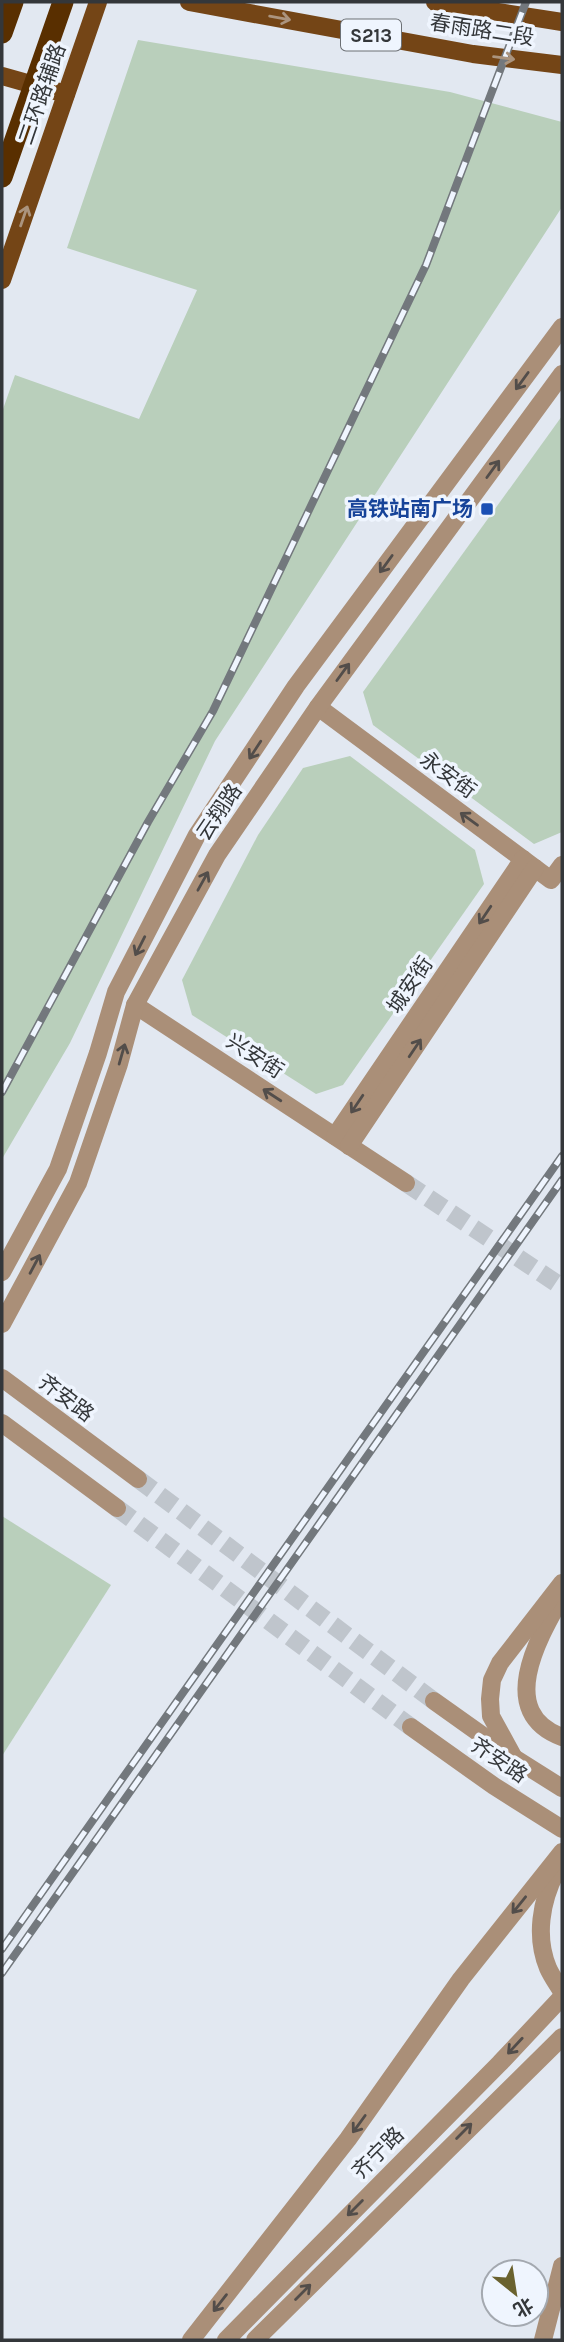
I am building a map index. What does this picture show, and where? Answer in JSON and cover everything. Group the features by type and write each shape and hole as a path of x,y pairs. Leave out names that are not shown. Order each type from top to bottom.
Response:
{"highway":[{"path":"2,33 13,2"},
{"path":"2,177 63,2"}],"main road":[{"name":"二环路辅路","path":"2,280 98,2"},
{"name":"春雨路二段","path":"189,2 472,54 560,66"},
{"name":"春雨路二段","path":"435,2 562,22"},
{"path":"2,76 66,94"}],"street":[{"name":"云翔路","path":"2,1272 58,1169 116,992 197,835 296,686 562,327"},
{"name":"云翔路","path":"2,1324 78,1183 119,1064 135,1006 217,855 318,707 562,374"},
{"name":"永安街","path":"318,707 551,880 562,864"},
{"name":"城安街","path":"342,1141 529,864"},
{"name":"兴安街","path":"135,1006 406,1183"},
{"name":"齐安路","path":"2,1378 138,1479"},
{"path":"2,1423 117,1507"},
{"path":"514,1758 491,1716 492,1680 500,1663 562,1583"},
{"path":"562,1596 527,1670 525,1685 531,1708 539,1721 549,1731 562,1737"},
{"path":"434,1700 514,1758 562,1788"},
{"name":"齐安路","path":"411,1727 494,1786 562,1829"},
{"path":"541,1816 562,1836"},
{"path":"191,2340 348,2139 461,1979 562,1852"},
{"path":"562,1859 547,1888 541,1918 542,1944 548,1968 562,1994"},
{"name":"齐宁路","path":"226,2340 500,2063 562,1994"},
{"path":"255,2340 562,2036"},
{"path":"543,2340 562,2266"}],"green space":[{"path":"138,40 450,92 562,122 562,207 215,741 70,1043 2,1159 2,412 15,375 139,419 197,290 67,248"},
{"path":"562,416 562,832 534,844 373,725 363,692"},
{"path":"350,756 475,850 484,884 343,1085 316,1094 192,1015 182,980 258,835 303,768"},
{"path":"2,1516 111,1585 2,1756"}],"tunnel":[{"path":"406,1183 562,1287"},
{"path":"138,1479 434,1701"},
{"path":"117,1508 411,1727"}],"railway":[{"path":"2,1092 148,822 213,711 426,265 526,2"},
{"path":"2,1949 562,1156"},
{"path":"2,1973 562,1180"}],"place":[{"name":"高铁站南广场","path":"487,509"}]}
